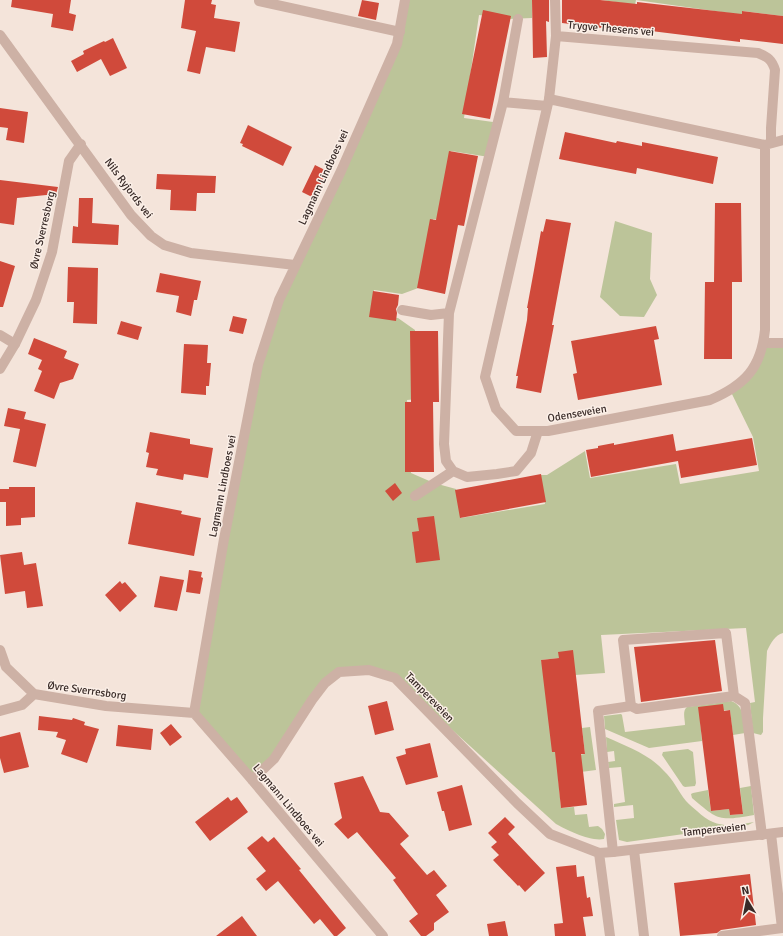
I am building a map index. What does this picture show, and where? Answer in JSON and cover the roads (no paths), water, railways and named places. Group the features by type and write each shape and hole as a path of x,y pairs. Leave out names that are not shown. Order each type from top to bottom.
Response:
{"street":[{"name":"Lagmann Lindboes vei","path":"383,936 194,713 223,547 258,365 279,300 341,172 397,44 405,0"},
{"path":"555,0 556,36"},
{"path":"259,1 400,32"},
{"path":"518,19 503,102 449,313 444,444 446,461 453,471 467,477 516,471 531,453 538,431"},
{"name":"Nils Ryjords vei","path":"0,35 81,144 131,215 151,236 164,245 191,254 295,265"},
{"name":"Trygve Thesens vei","path":"548,102 556,36 758,53 768,57 773,62 775,70 771,128 768,144"},
{"path":"503,102 548,102 768,144 783,140"},
{"name":"Odenseveien","path":"548,102 485,377 496,409 516,431 548,431 710,400 732,389 749,374 761,354 764,343 768,144"},
{"name":"Øvre Sverresborg","path":"0,369 15,344 36,300 52,252 69,162 81,144"},
{"path":"402,310 431,315 449,313"},
{"path":"0,335 15,344"},
{"path":"764,343 783,343"},
{"path":"415,496 453,471"},
{"path":"631,706 623,640 726,633 734,696"},
{"name":"Øvre Sverresborg","path":"0,650 6,668 34,694 106,706 194,713"},
{"name":"Tampereveien","path":"252,780 274,759 312,700 325,683 339,672 369,670 395,678 517,803 550,834 599,852 613,852 783,832"},
{"path":"0,711 22,706 34,694"},
{"path":"613,852 598,711 631,706 637,709 734,696 745,703 782,928 722,936"},
{"path":"634,850 644,936"},
{"path":"599,852 610,936"}]}
